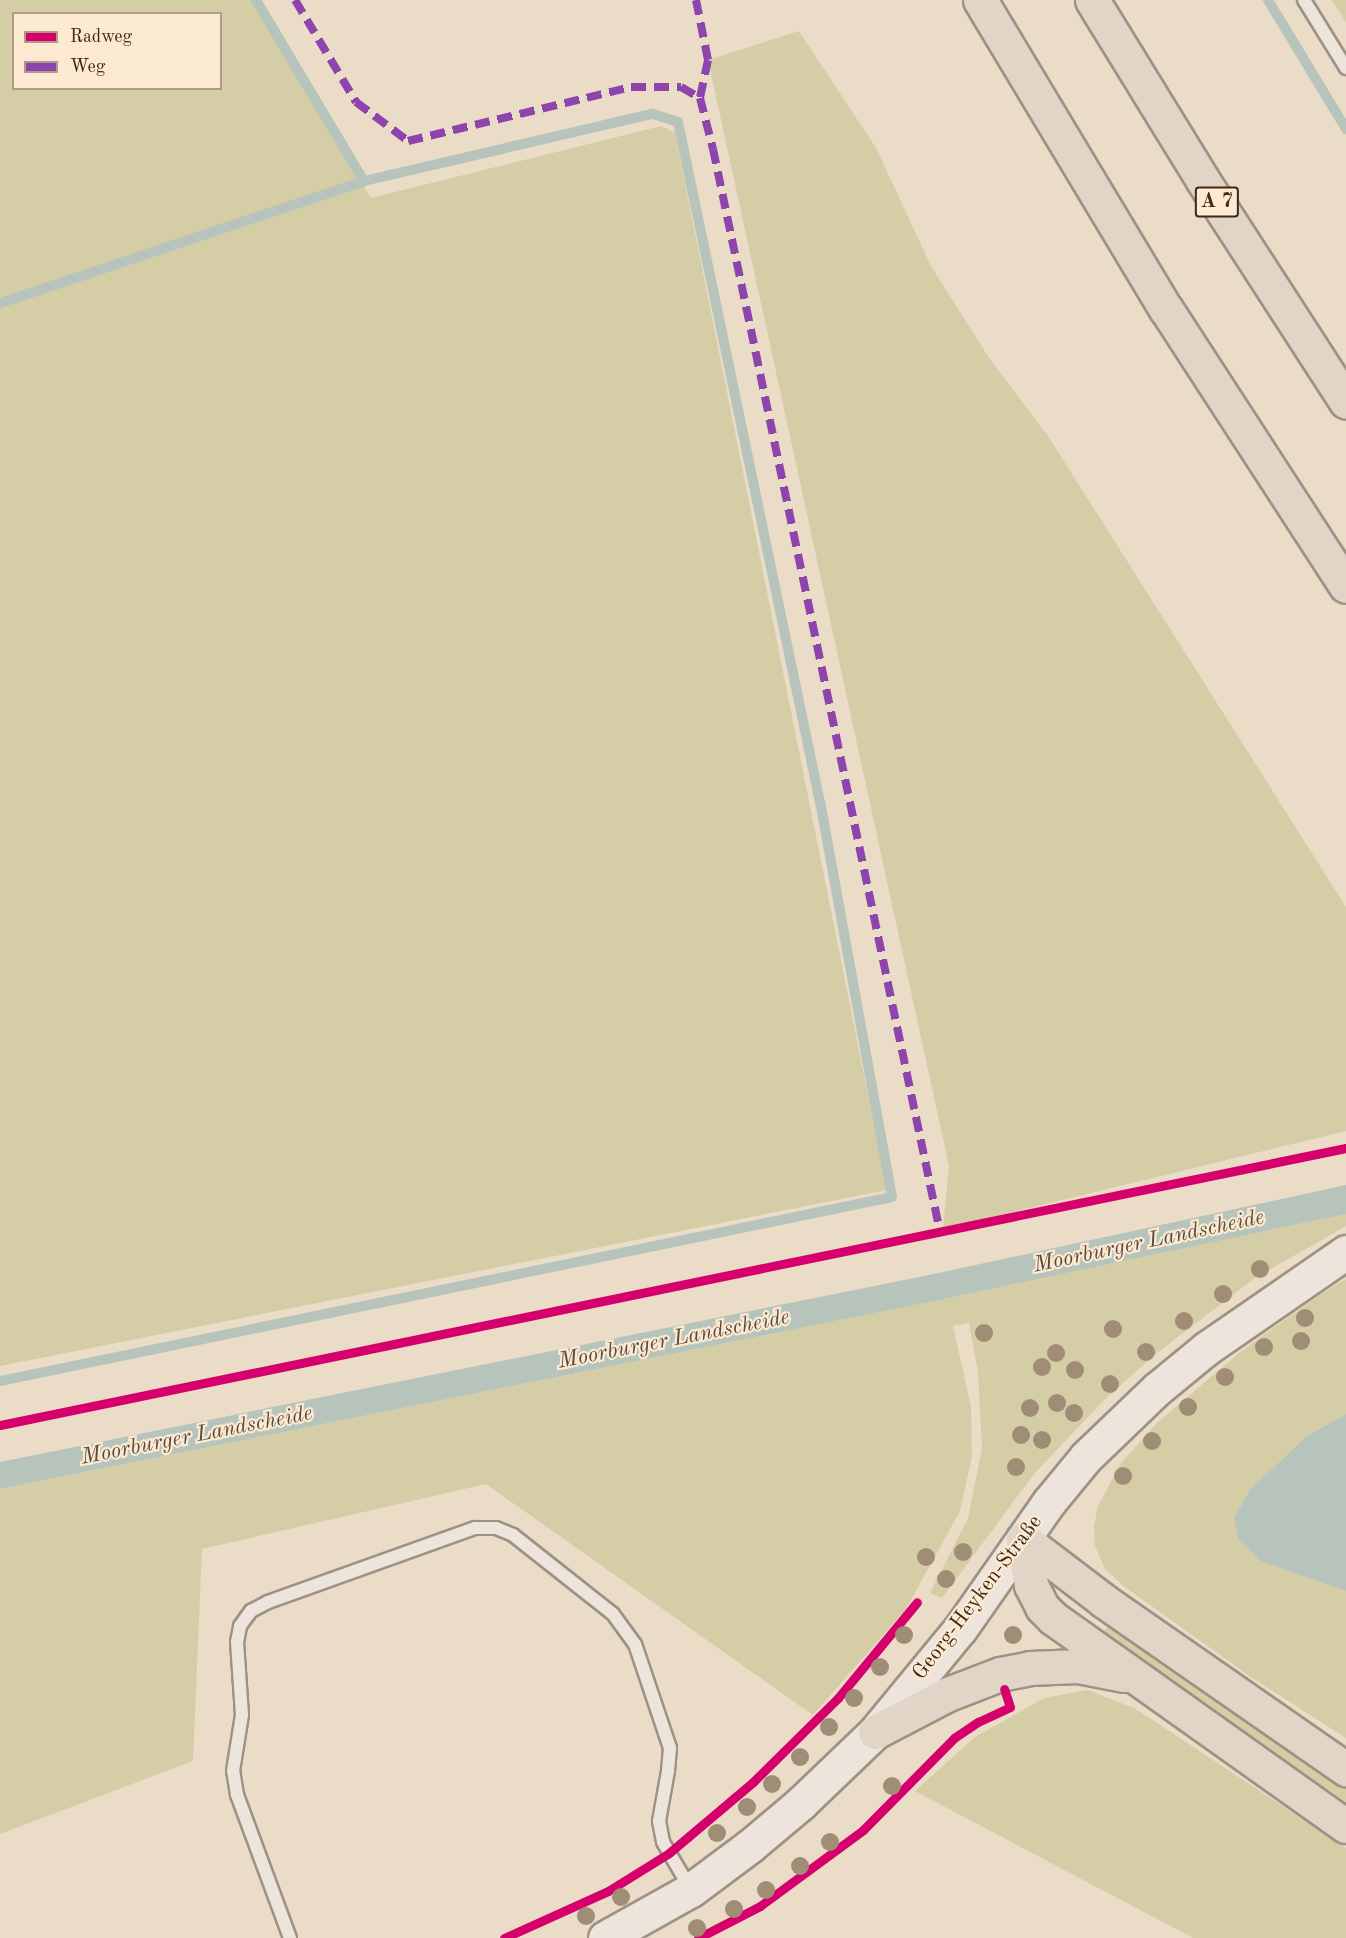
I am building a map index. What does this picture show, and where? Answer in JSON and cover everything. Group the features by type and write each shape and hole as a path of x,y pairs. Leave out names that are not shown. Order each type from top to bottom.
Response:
{"highway":[{"path":"980,0 1166,309 1346,586"},
{"name":"A 7","path":"1092,0 1202,179 1346,402"},
{"path":"1023,1539 1031,1585 1042,1607 1134,1677 1346,1826"},
{"path":"1023,1539 1104,1601 1346,1769"},
{"path":"875,1732 948,1694 1000,1674 1030,1668 1078,1666 1134,1677"}],"main road":[{"name":"Georg-Heyken-Straße","path":"605,1938 692,1890 801,1803 875,1732 960,1629 1023,1539 1086,1457 1157,1389 1216,1341 1346,1252"}],"lane":[{"path":"1304,0 1346,68"},
{"path":"290,1938 237,1795 233,1771 242,1714 237,1642 240,1626 250,1611 268,1602 474,1528 496,1528 513,1535 613,1614 635,1644 670,1748 669,1771 659,1821 663,1842 692,1890"}],"shaded area":[{"path":"0,0 251,0 371,198 661,126 675,133 887,1190 0,1366"},
{"path":"1332,0 1346,0 1346,22"},
{"path":"799,31 876,148 931,266 989,358 1048,436 1346,907 1346,1131 943,1229 949,1166 708,60"},
{"path":"1346,1214 1346,1226 1255,1278 1153,1356 1102,1402 1034,1474 942,1598 930,1593 968,1518 982,1448 978,1372 969,1323 953,1326 971,1407 972,1456 960,1511 906,1609 813,1715 486,1484 202,1549 193,1761 0,1834 0,1489 939,1300"},
{"path":"1346,1279 1346,1414 1307,1436 1322,1582 1346,1591 1346,1738 1251,1677 1125,1587 1105,1569 1095,1546 1094,1526 1098,1506 1121,1463 1157,1423 1240,1352"},
{"path":"1109,1624 1346,1785 1346,1802 1102,1634"},
{"path":"1088,1690 1136,1709 1346,1848 1346,1938 1193,1938 915,1791 975,1737 1044,1698"}],"water":[{"name":"Moorburger Landscheide","path":"1346,1185 1346,1214 939,1300 0,1489 0,1462 934,1274"},
{"path":"1346,1414 1346,1591 1261,1561 1238,1539 1234,1518 1251,1489 1307,1436"}],"waterway":[{"path":"256,0 364,181"},
{"path":"1268,0 1346,129"},
{"path":"0,303 364,181 653,114 678,122 822,812 892,1197 0,1381"}],"marked path":[{"path":"295,0 356,102 408,141 631,87 681,87 700,98 713,149 940,1232"},
{"path":"696,0 708,60 700,98"}],"cycle path":[{"path":"0,1425 1346,1148"},
{"path":"504,1938 608,1891 669,1853 753,1782 838,1698 917,1602"},
{"path":"698,1938 760,1906 863,1830 954,1738 978,1722 1010,1707 1004,1689"}]}
